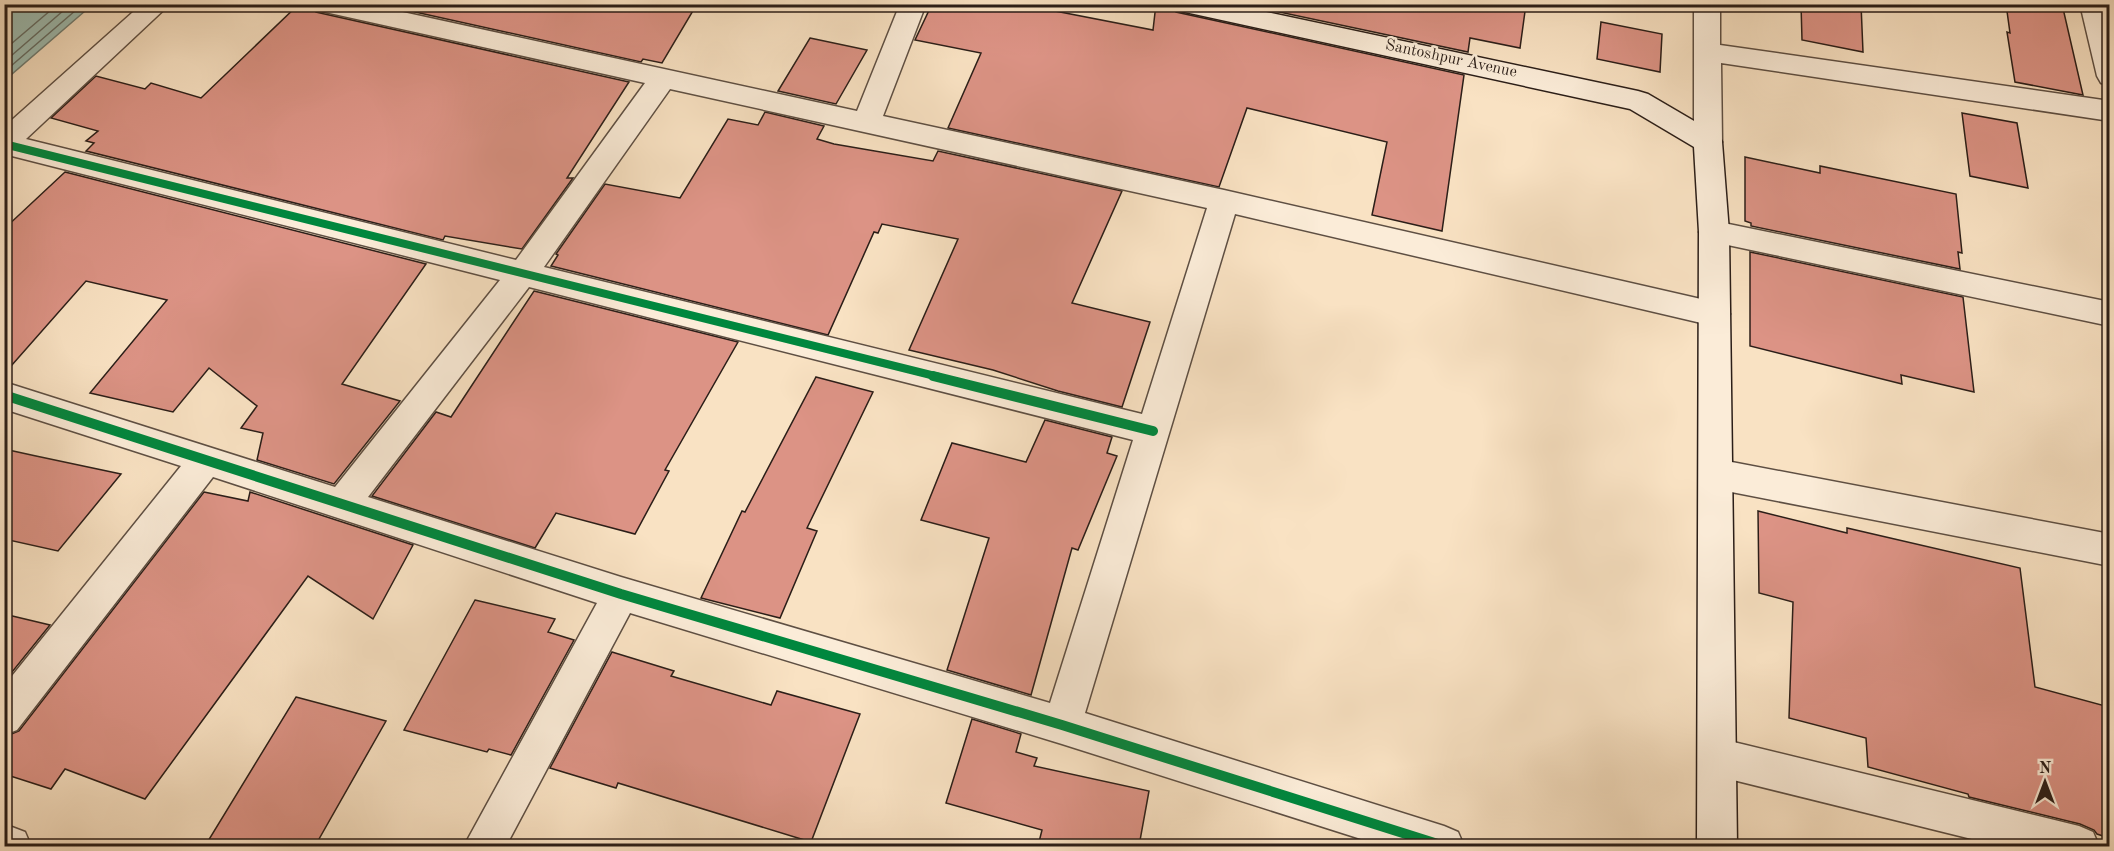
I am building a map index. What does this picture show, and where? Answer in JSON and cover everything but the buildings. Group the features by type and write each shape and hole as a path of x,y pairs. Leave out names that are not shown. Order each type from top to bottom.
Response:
{"street":[{"path":"4,144 158,4"},
{"path":"325,4 1224,201 1714,314"},
{"path":"866,124 913,4"},
{"name":"Santoshpur Avenue","path":"1185,4 1617,95 1638,101 1708,142"},
{"path":"1707,4 1708,142 1714,232 1717,846"},
{"path":"2093,4 2109,76"},
{"path":"1707,52 2109,111"},
{"path":"342,504 522,273 663,79"},
{"path":"4,144 1153,431"},
{"path":"1062,725 1224,201"},
{"path":"1714,232 2109,314"},
{"path":"4,395 621,594 1062,725 1444,846"},
{"path":"4,717 206,460"},
{"path":"1716,474 2109,550"},
{"path":"484,846 621,594"},
{"path":"1717,757 2079,846"},
{"path":"4,844 11,846"}],"water":[{"path":"5,4 92,4 92,5 5,80"}],"cycle path":[{"path":"4,144 1153,431"},
{"path":"4,395 621,594 1062,725 1444,846"}]}
